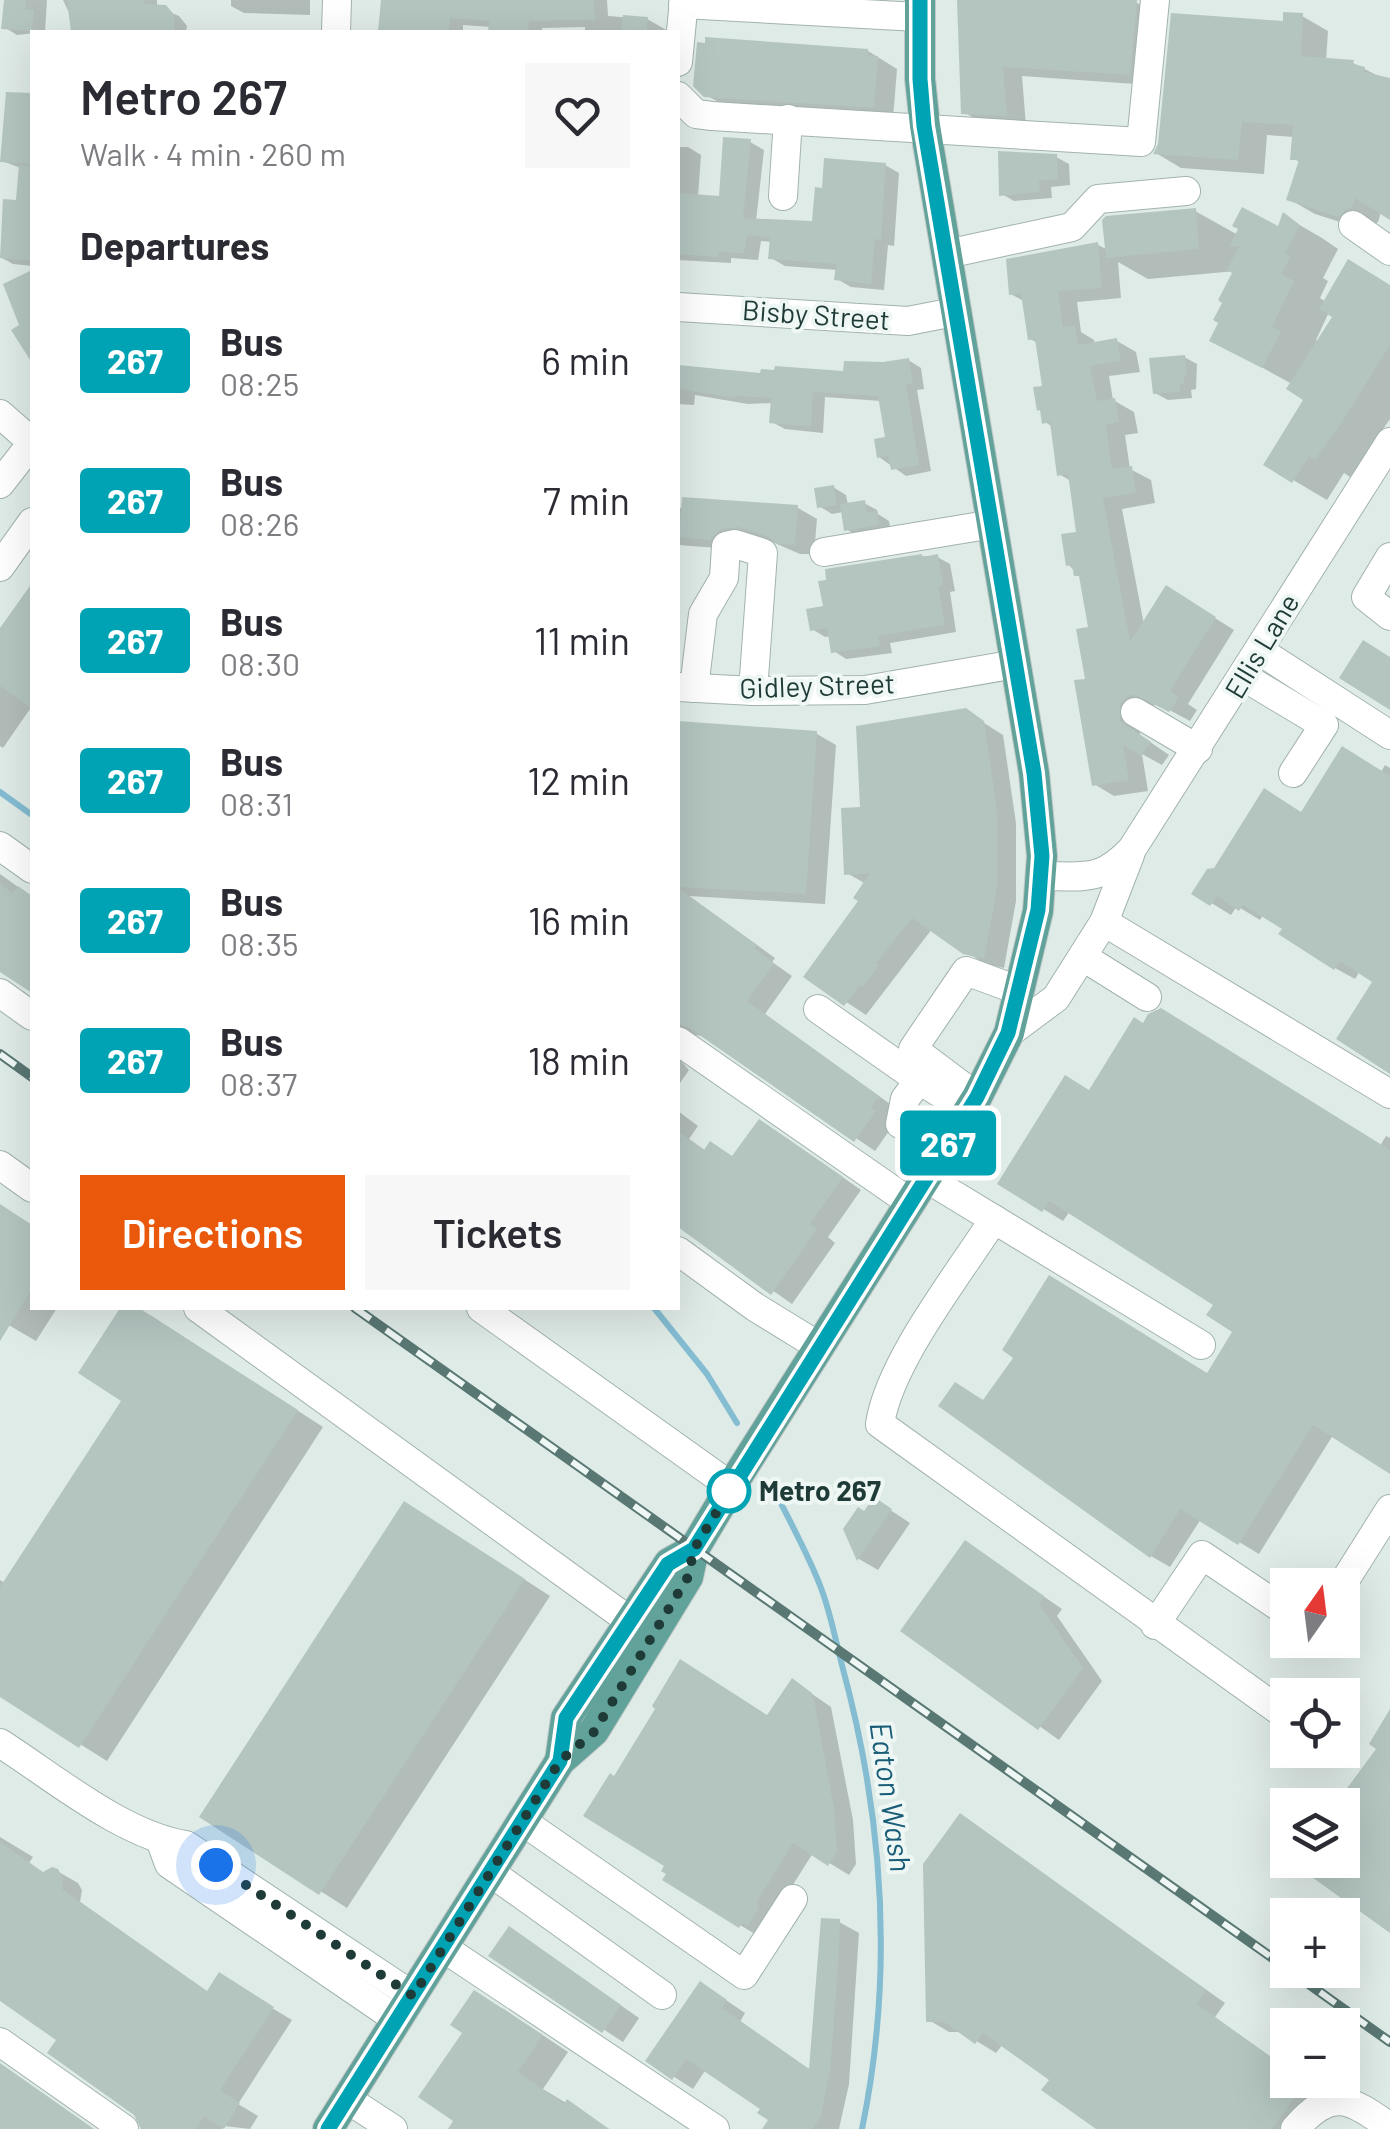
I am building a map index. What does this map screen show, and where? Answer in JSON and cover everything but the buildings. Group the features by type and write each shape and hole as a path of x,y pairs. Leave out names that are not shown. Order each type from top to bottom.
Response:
{"main road":[{"path":"329,2129 560,1761 594,1732 688,1577 694,1549 734,1482 973,1104 1008,1033 1020,992 1038,910 1042,856 1034,773 924,126 919,9"},
{"path":"560,1761 566,1718 668,1564 694,1549"}],"street":[{"path":"336,30 337,0"},
{"path":"680,98 696,114 1142,142 1155,0"},
{"path":"680,42 684,2 919,9"},
{"path":"782,196 788,120"},
{"path":"948,254 1072,227 1098,199 1186,191"},
{"path":"1353,225 1390,251"},
{"name":"Bisby Street","path":"680,306 908,321 954,312"},
{"path":"0,414 30,440"},
{"name":"Ellis Lane","path":"1040,876 1089,876 1111,871 1132,849 1390,442"},
{"path":"0,484 30,445"},
{"path":"824,552 992,524"},
{"path":"0,568 30,525"},
{"path":"686,687 702,614 724,578 726,546 735,544 762,554 753,692"},
{"path":"1390,558 1366,597 1390,616"},
{"path":"1260,650 1390,735"},
{"name":"Gidley Street","path":"686,687 753,692 865,690 1016,664"},
{"path":"1244,676 1324,725 1293,773"},
{"path":"1135,712 1198,749"},
{"path":"0,846 30,868"},
{"name":"Ellis Lane","path":"1008,1033 1056,998 1104,922 1132,849"},
{"path":"1104,922 1390,1094"},
{"path":"1083,956 1147,997"},
{"path":"973,1104 913,1048 966,971 1020,992"},
{"path":"0,993 30,1015"},
{"path":"818,1009 919,1080 973,1104"},
{"path":"680,1042 918,1191 994,1219 1202,1345"},
{"path":"919,1080 904,1100 900,1124 945,1148"},
{"path":"0,1165 30,1187"},
{"path":"994,1219 900,1365 883,1402 880,1424 1270,1704"},
{"path":"680,1252 755,1307 820,1347"},
{"path":"201,1310 630,1621"},
{"path":"484,1310 734,1482"},
{"path":"1353,1568 1390,1509"},
{"path":"1156,1625 1202,1555 1270,1601"},
{"path":"0,1743 160,1842 169,1864 406,2008"},
{"path":"522,1821 744,1975 793,1900"},
{"path":"490,1872 662,1995"},
{"path":"442,1948 715,2129"},
{"path":"0,2042 124,2129"},
{"path":"347,2099 393,2129"},
{"path":"1294,2129 1308,2113 1326,2103 1352,2101 1390,2127"}],"waterway":[{"name":"Eaton Wash","path":"0,792 30,814"},
{"name":"Eaton Wash","path":"656,1310 707,1374 737,1423"},
{"name":"Eaton Wash","path":"772,1485 825,1598 868,1783 880,1898 881,1955 872,2071 862,2129"}],"railway":[{"path":"0,1054 30,1076"},
{"path":"358,1310 1270,1956"},
{"path":"1314,1988 1390,2042"}],"bus line":[{"name":"267","path":"328,2129 560,1761 566,1718 668,1564 694,1549 977,1097 1008,1033 1025,975 1038,910 1042,856 1034,773 924,126 920,0"}],"place":[{"name":"Metro 267","path":"729,1491"}],"route":[{"path":"216,1865 413,1996 560,1761 594,1732 688,1577 694,1549 732,1487 729,1491"}]}
